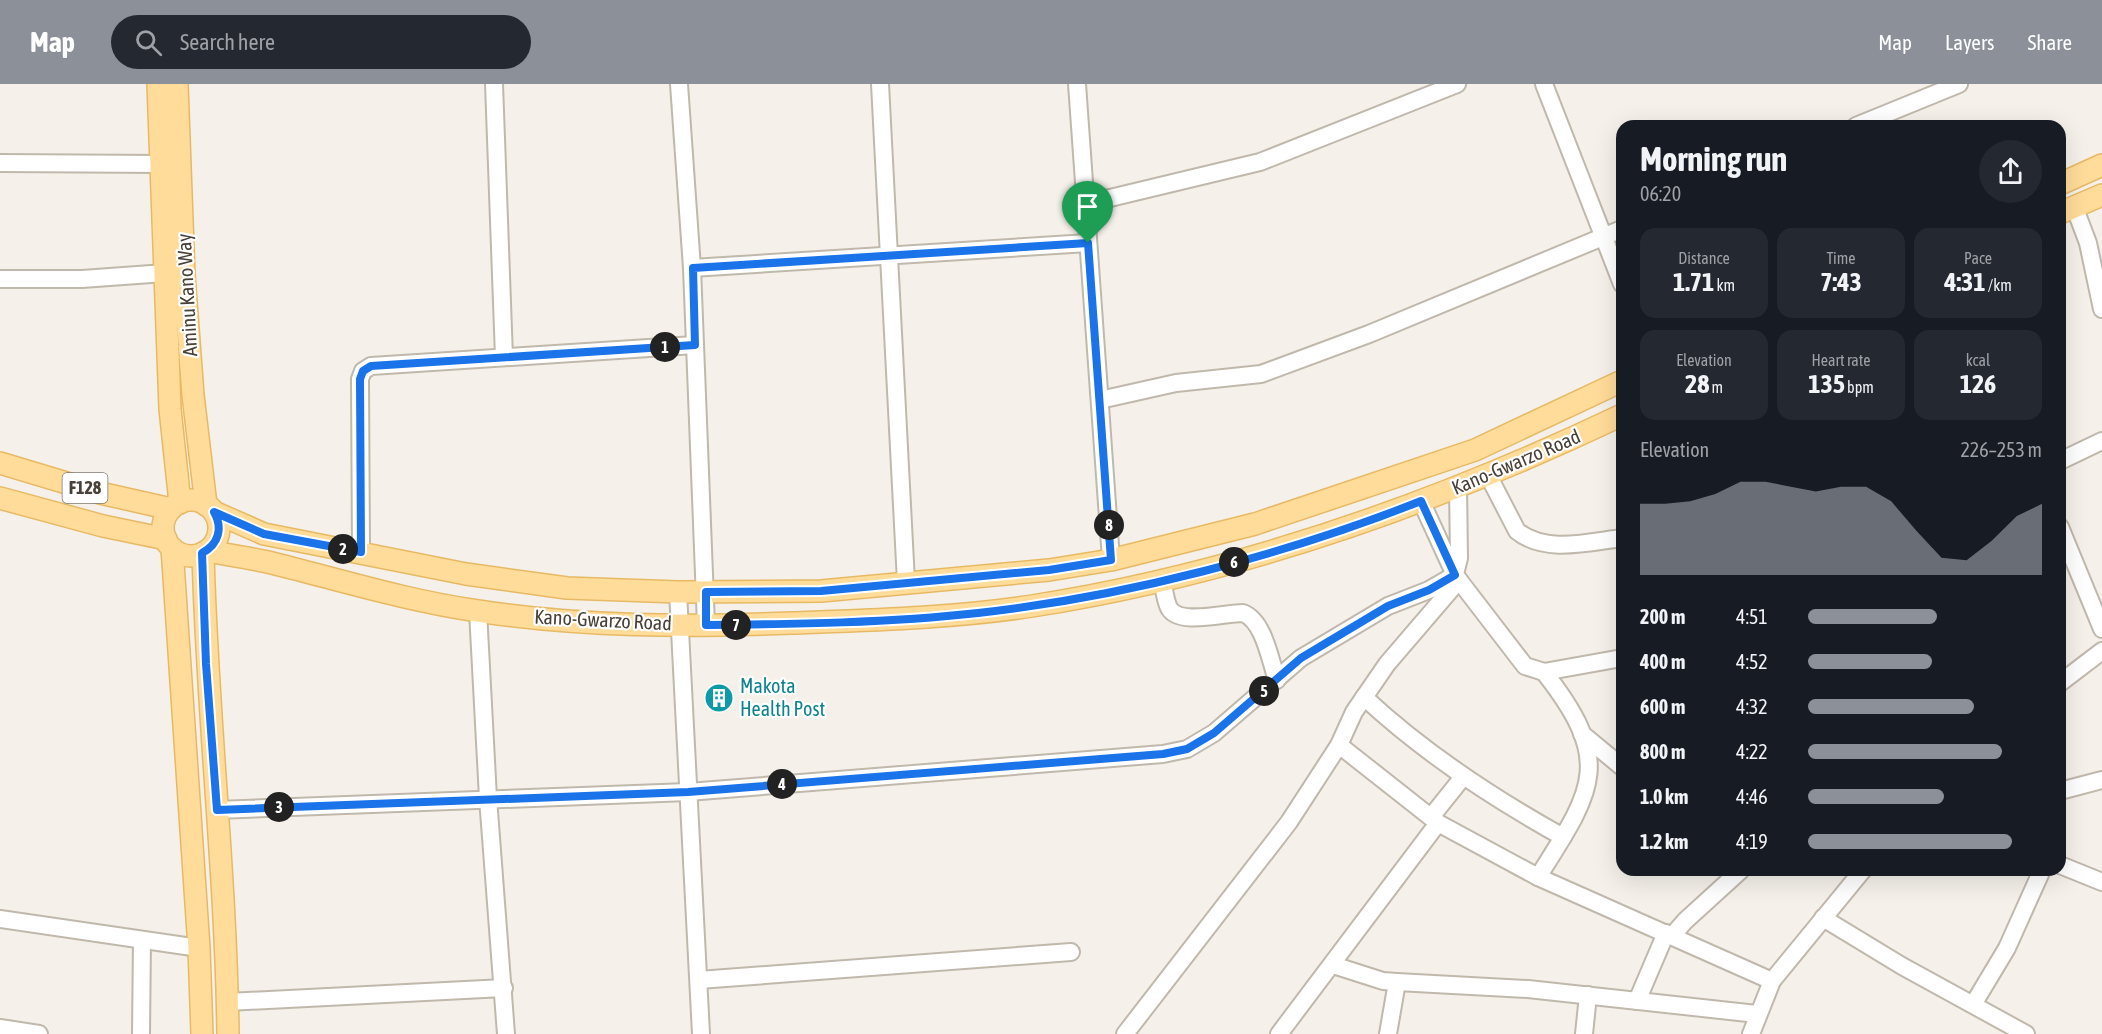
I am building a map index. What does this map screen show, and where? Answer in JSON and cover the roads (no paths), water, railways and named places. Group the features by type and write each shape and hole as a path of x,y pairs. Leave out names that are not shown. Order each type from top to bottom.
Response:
{"main road":[{"name":"Aminu Kano Way","path":"158,84 170,409 176,506"},
{"name":"Aminu Kano Way","path":"177,84 184,275 193,394 210,508"},
{"path":"2066,181 2102,165"},
{"path":"2067,210 2102,195"},
{"name":"Kano-Gwarzo Road","path":"210,508 264,534 466,574 567,588 678,592 821,591 1049,570 1111,560 1255,524 1362,490 1475,450 1616,384"},
{"name":"Kano-Gwarzo Road","path":"205,552 478,611 556,620 706,625 898,620 977,613 1035,605 1162,580 1325,536 1458,486 1616,418"},
{"name":"F128","path":"0,463 100,493 176,506 196,501 210,508"},
{"name":"F128","path":"0,499 169,544 186,555 205,552"},
{"path":"176,506 164,523 169,544 199,948 202,1034"},
{"path":"210,508 219,533 215,543 205,552 206,664 217,810 228,1034"}],"street":[{"path":"494,84 504,357"},
{"path":"679,84 693,268 706,625"},
{"path":"880,84 906,582"},
{"path":"1077,84 1111,560"},
{"path":"1085,204 1260,162 1457,84"},
{"path":"1544,84 1616,268"},
{"path":"1871,120 1959,84"},
{"path":"0,163 161,164"},
{"path":"2067,210 2088,243 2102,309"},
{"path":"1100,400 1176,383 1261,374 1369,334 1616,232"},
{"path":"693,268 1088,243"},
{"path":"0,279 82,279 165,273"},
{"path":"361,552 360,379 363,371 371,366 695,345"},
{"path":"2066,458 2102,441"},
{"path":"1487,473 1517,531 1525,537 1553,544 1616,539"},
{"path":"1125,1034 1289,822 1339,744 1364,697 1387,664 1456,577 1459,558 1458,486"},
{"path":"1421,501 1456,577 1525,666 1544,672 1616,659"},
{"path":"2066,542 2102,629"},
{"path":"217,810 688,792 1163,754 1187,749 1214,733 1301,658 1388,606 1456,577"},
{"path":"1162,580 1169,607 1176,616 1186,618 1243,613 1250,616 1257,624 1277,680"},
{"path":"678,592 701,1034"},
{"path":"478,611 488,798 506,1034"},
{"path":"2066,679 2102,651"},
{"path":"1538,877 1577,815 1588,782 1590,767 1582,734 1570,708 1544,672"},
{"path":"1364,697 1463,777 1563,837"},
{"path":"1582,734 1616,762"},
{"path":"1339,744 1435,820 1538,877 1772,981"},
{"path":"1279,1034 1333,965 1463,777"},
{"path":"2066,784 2102,780"},
{"path":"2066,868 2102,882"},
{"path":"1637,1001 1669,934 1731,876"},
{"path":"1751,1034 1772,981 1858,876"},
{"path":"1974,1003 2007,948 2039,876"},
{"path":"1823,918 1902,966 1974,1003 2026,1034"},
{"path":"0,919 199,948"},
{"path":"141,1034 142,940"},
{"path":"699,980 1071,952"},
{"path":"1333,965 1383,981 1588,995 1757,1014"},
{"path":"1388,1034 1397,982"},
{"path":"228,1002 504,988"},
{"path":"1584,1034 1588,995"},
{"path":"0,1028 39,1034"}],"place":[{"name":"Makota Health Post","path":"719,698"}]}
